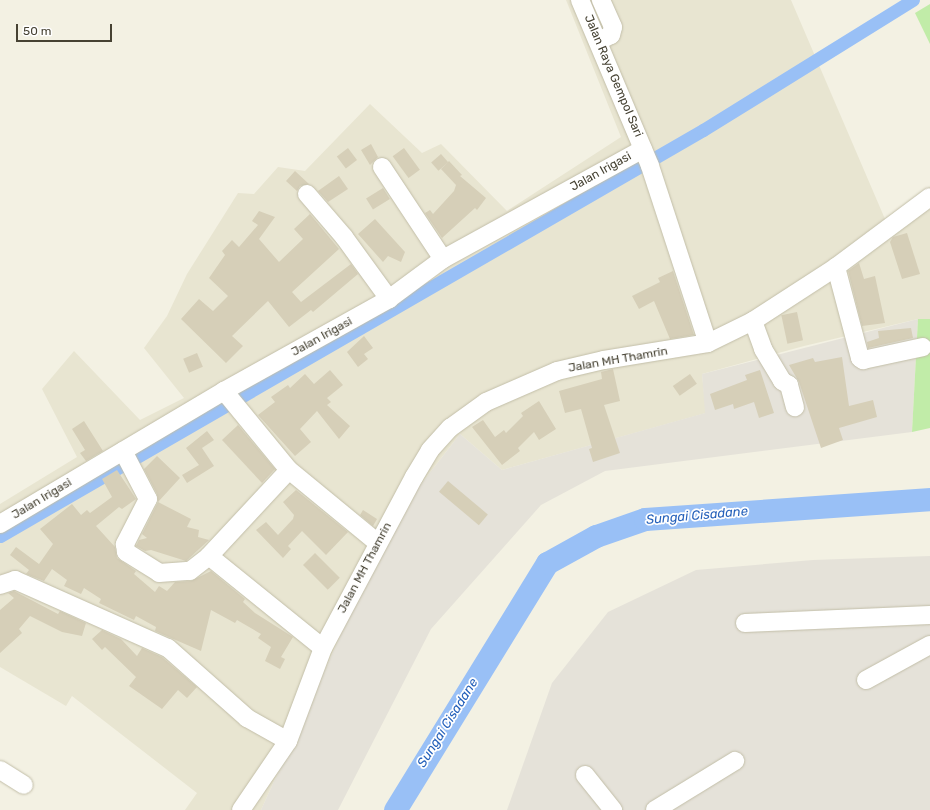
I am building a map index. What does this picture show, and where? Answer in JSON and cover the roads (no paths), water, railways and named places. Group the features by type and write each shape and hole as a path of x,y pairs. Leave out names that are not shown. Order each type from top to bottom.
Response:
{"street":[{"name":"Jalan Raya Gempol Sari","path":"580,0 646,156 708,343"},
{"path":"598,41 611,35 612,28 601,0"},
{"name":"Jalan Irigasi","path":"0,524 127,457 389,299 443,259 646,156"},
{"path":"382,167 443,259"},
{"path":"307,194 344,237 389,299"},
{"name":"Jalan MH Thamrin","path":"241,810 288,741 323,648 378,543 430,450 450,428 486,402 557,371 604,360 708,343 753,321 836,267 930,197"},
{"path":"836,267 860,358 863,360 923,347"},
{"path":"753,321 762,349 782,381 789,385 795,407"},
{"path":"228,396 289,470 378,543"},
{"path":"127,457 148,499 125,544 126,552 159,573 190,571 209,556 289,470"},
{"path":"209,556 323,648"},
{"path":"0,585 15,580 168,648 247,718 288,741"},
{"path":"745,623 930,615"},
{"path":"866,680 930,645"},
{"path":"655,810 735,761"},
{"path":"0,770 24,785"},
{"path":"585,775 613,810"}],"waterway":[{"path":"0,536 703,130 913,0"},
{"name":"Sungai Cisadane","path":"395,810 547,563 596,536 645,519 930,499"}]}
